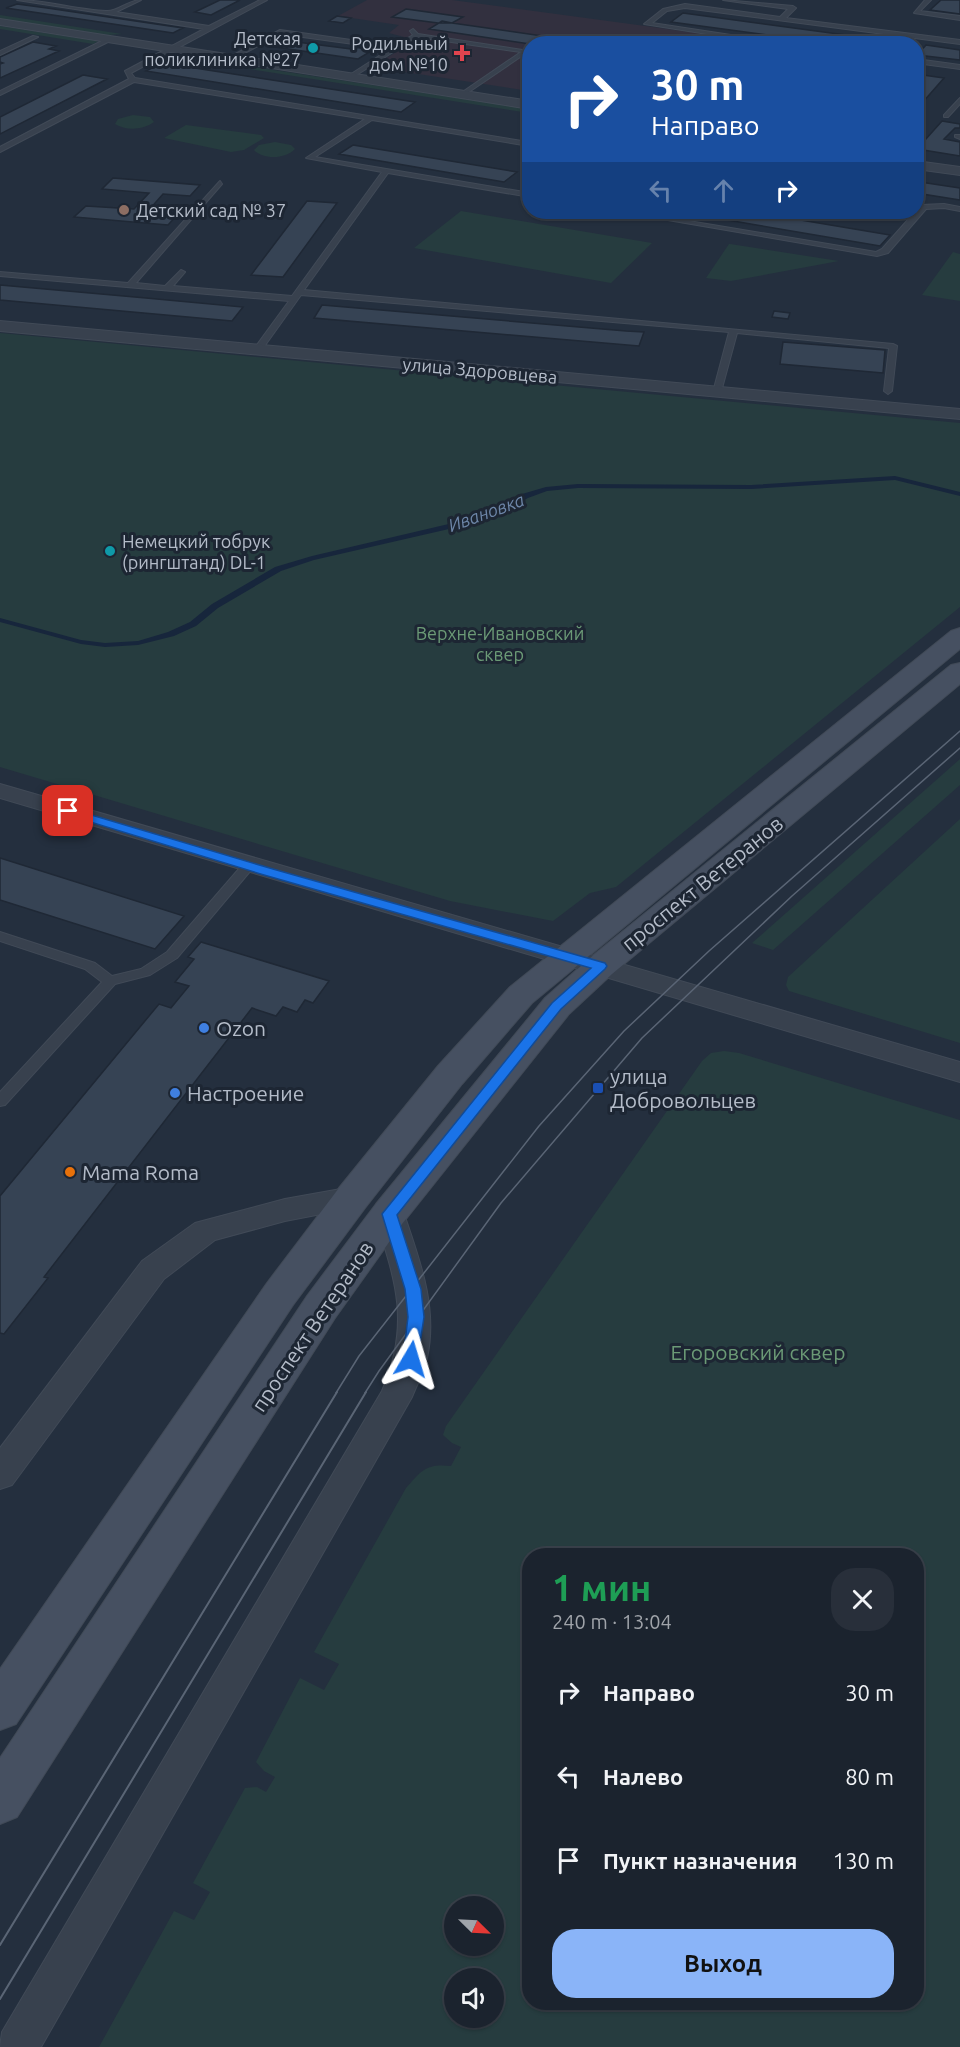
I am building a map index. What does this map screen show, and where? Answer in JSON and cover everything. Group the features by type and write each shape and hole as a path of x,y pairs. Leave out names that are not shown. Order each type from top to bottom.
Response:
{"main road":[{"name":"проспект Ветеранов","path":"0,1800 321,1307 389,1214 556,1006 583,961 611,922 960,636"},
{"name":"проспект Ветеранов","path":"0,1708 273,1304 352,1198 450,1075 513,1004 583,961 960,671"}],"street":[{"path":"0,22 522,104"},
{"path":"924,166 960,171"},
{"name":"улица Здоровцева","path":"0,326 960,414"},
{"path":"0,791 248,866 583,961 960,1072"},
{"path":"0,1474 153,1270 206,1232 285,1210 352,1198"},
{"path":"17,2047 396,1397 411,1359 416,1317 413,1289 389,1214"}],"lane":[{"path":"20,0 209,28"},
{"path":"109,13 138,0"},
{"path":"133,80 127,72 264,0"},
{"path":"708,9 718,0"},
{"path":"726,0 793,8 781,19"},
{"path":"928,0 916,12 960,18"},
{"path":"731,36 647,24 665,10 676,6 913,36"},
{"path":"231,58 280,32 395,48"},
{"path":"350,77 414,33 522,50"},
{"path":"0,53 35,37"},
{"path":"924,37 960,42"},
{"path":"0,93 110,39"},
{"path":"463,94 522,54"},
{"path":"924,62 960,67"},
{"path":"0,150 133,80 522,143"},
{"path":"0,85 13,87"},
{"path":"946,116 960,100"},
{"path":"371,118 309,158 522,194"},
{"path":"258,350 386,171"},
{"path":"130,285 220,183"},
{"path":"924,207 944,206 960,209"},
{"path":"667,219 877,254 885,251 913,219"},
{"path":"167,288 181,272"},
{"path":"0,274 734,330 893,346 888,392"},
{"path":"717,392 734,330"},
{"path":"0,1101 110,981 145,972 172,955 248,866"},
{"path":"0,936 90,966 110,981"}],"shaded area":[{"name":"Родильный дом №10","path":"367,0 452,0 719,36 522,36 522,90 372,67 412,42 400,40 404,37 389,33 399,25 338,16"}],"green space":[{"path":"0,15 122,34 108,35 0,19"},
{"path":"0,26 98,41 93,44 0,29"},
{"path":"234,64 522,108 522,112 230,66"},
{"path":"133,115 150,117 154,122 134,129 115,124 118,119"},
{"path":"186,125 261,135 264,138 244,150 231,152 164,138"},
{"path":"275,142 291,145 295,149 286,155 274,157 254,150 259,145"},
{"path":"461,211 652,243 611,283 414,248"},
{"path":"729,244 839,261 731,281 706,278"},
{"path":"953,252 960,254 960,301 922,295"},
{"name":"Верхне-Ивановский сквер","path":"0,333 960,423 960,607 616,887 590,893 553,921 450,901 0,767"},
{"path":"960,759 960,785 773,950 752,943"},
{"path":"960,819 960,1043 789,991 786,985 788,977"},
{"name":"Егоровский сквер","path":"724,1051 739,1053 960,1120 960,2047 99,2047 174,1911 194,1920 210,1892 193,1883 245,1788 257,1787 266,1792 275,1777 264,1771 256,1762 300,1678 324,1690 339,1664 314,1652 406,1488 430,1467 451,1466 461,1447 443,1435 446,1426 702,1061 711,1053"}],"building":[{"path":"220,0 240,0 211,15 195,12"},
{"path":"941,0 960,0 960,14 930,10"},
{"path":"17,4 183,28 173,33 6,8"},
{"path":"406,9 463,17 452,23 438,23 392,17"},
{"path":"683,13 854,36 775,36 671,22"},
{"path":"337,16 351,18 343,23 329,21"},
{"path":"442,21 542,36 522,36 522,43 429,29"},
{"name":"Детская поликлиника №27","path":"284,37 301,40 297,42 373,50 358,59 268,46"},
{"path":"33,42 56,46 49,49 59,51 0,78 0,64 3,63 0,62 0,57"},
{"path":"926,45 960,50 960,60 924,56"},
{"path":"162,63 415,102 401,112 146,71"},
{"path":"83,75 107,79 0,134 0,117"},
{"path":"924,75 944,78 924,101"},
{"path":"942,121 960,124 960,128 955,128 944,139 960,142 960,156 924,150 924,141"},
{"path":"353,145 517,172 504,182 339,154"},
{"path":"113,178 200,185 190,196 163,194 148,211 179,213 168,225 74,217 86,206 134,209 149,193 102,189"},
{"path":"924,183 960,188 960,200 924,194"},
{"path":"307,201 337,203 283,277 251,275"},
{"path":"721,219 795,219 890,235 880,246"},
{"path":"0,285 243,307 232,321 0,300"},
{"path":"322,305 644,332 639,346 314,318"},
{"path":"774,311 790,313 788,319 772,317"},
{"path":"783,342 885,350 883,373 780,364"},
{"path":"0,858 184,916 155,949 0,900"},
{"path":"201,942 329,981 313,1003 305,1000 297,1012 283,1007 276,1016 252,1008 44,1277 48,1278 4,1334 0,1333 0,1196 159,1004 171,1008 189,986 175,982 194,959 188,957"}],"waterway":[{"name":"Ивановка","path":"0,620 81,642 105,645 138,643 171,634 193,624 215,606 278,569 312,558 472,521 525,496 546,489 578,486 751,487 895,478 960,494"}],"tram line":[{"path":"336,1393 359,1356 539,1126 624,1031 709,951 960,731"},
{"path":"365,1393 501,1203 642,1038 792,896 960,748"},
{"path":"0,1945 337,1392"},
{"path":"0,1999 366,1392"}],"place":[{"name":"Детская поликлиника №27","path":"313,48"},
{"name":"Родильный дом №10","path":"462,53"},
{"name":"Детский сад № 37","path":"124,210"},
{"name":"Немецкий тобрук (рингштанд) DL-1","path":"110,551"},
{"name":"Ozon","path":"204,1028"},
{"name":"улица Добровольцев","path":"598,1088"},
{"name":"Настроение","path":"175,1093"},
{"name":"Mama Roma","path":"70,1172"}],"route":[{"path":"68,811 268,872 600,966 556,1006 389,1214 413,1289 416,1317 411,1359"}]}
